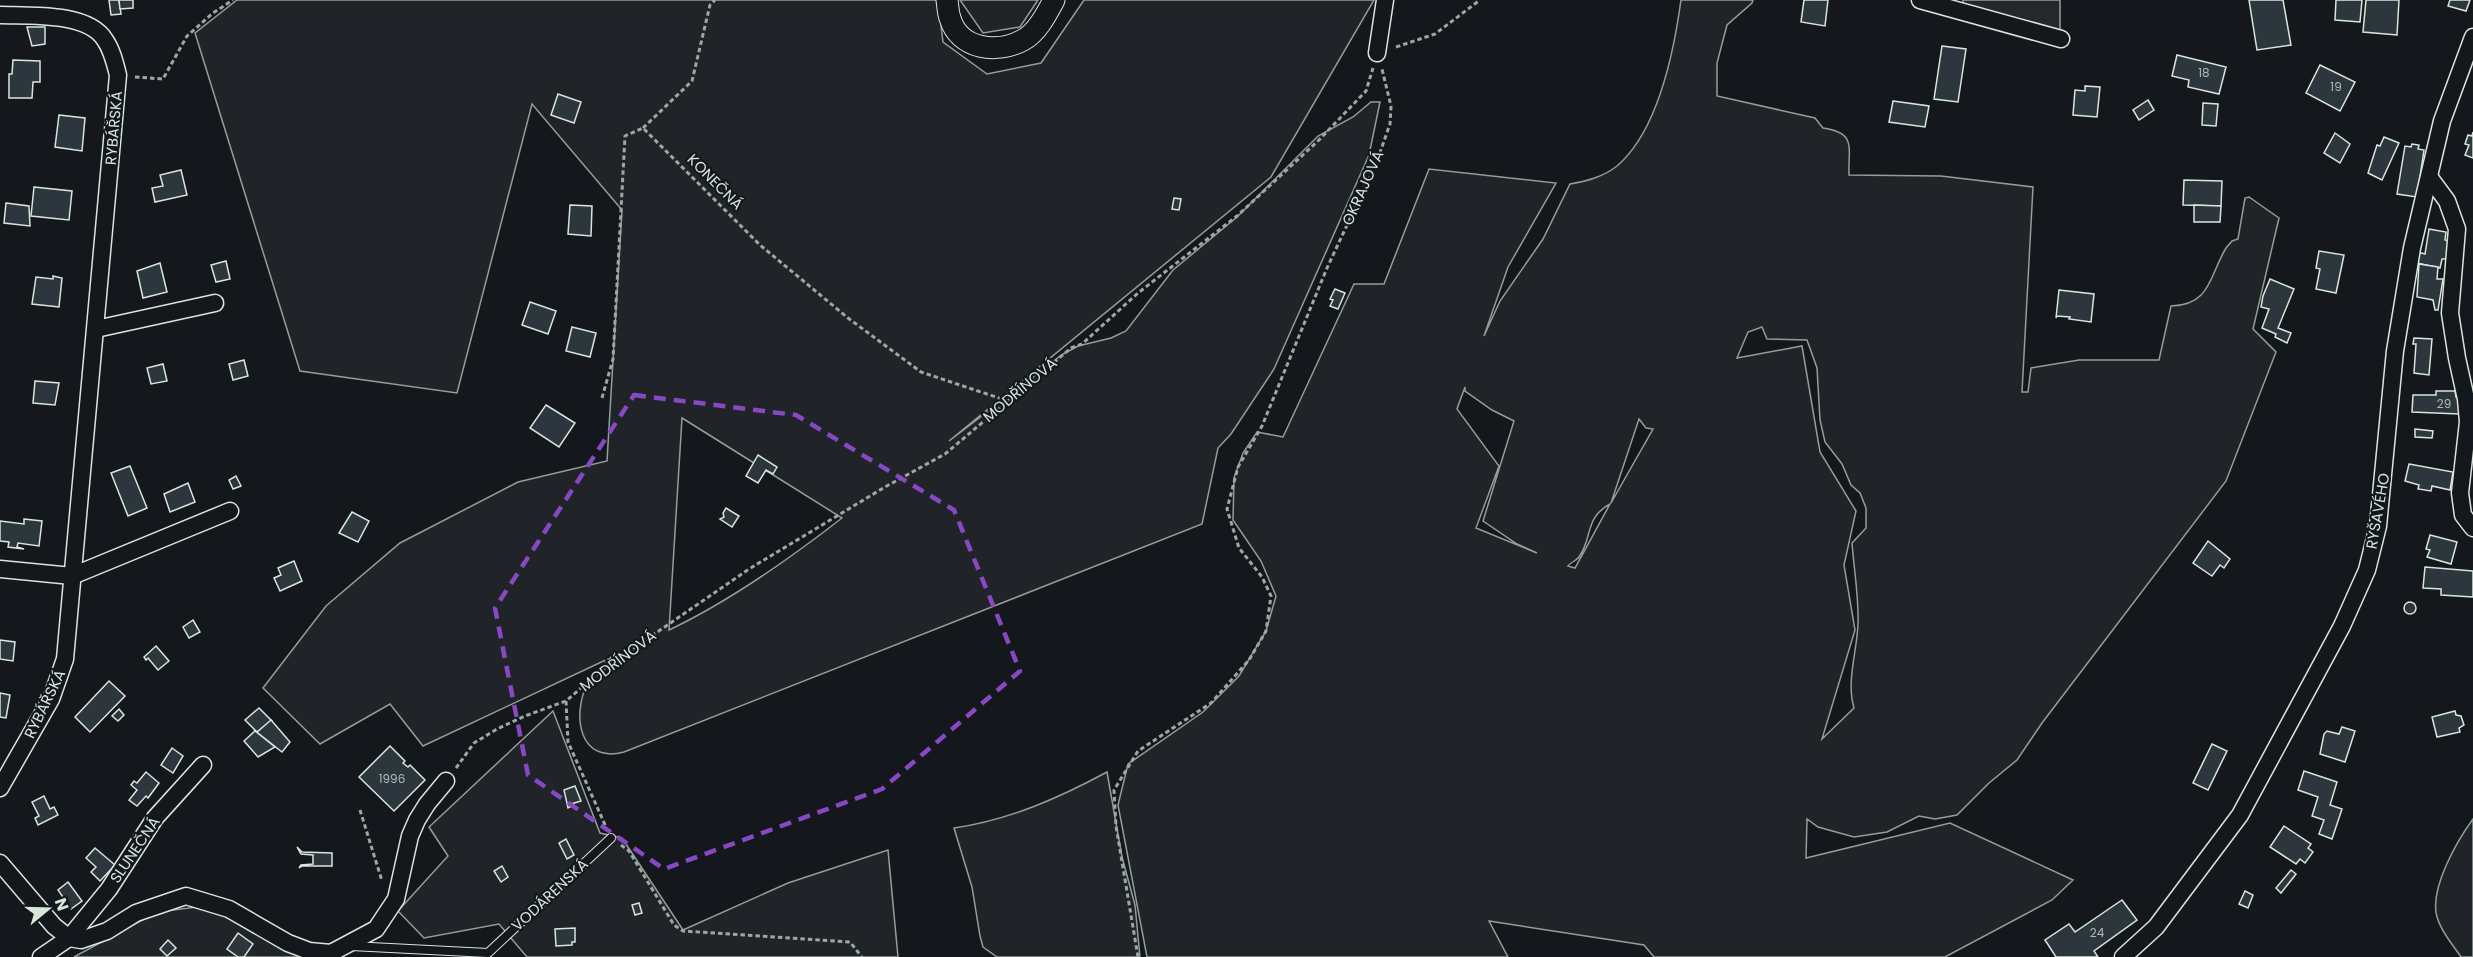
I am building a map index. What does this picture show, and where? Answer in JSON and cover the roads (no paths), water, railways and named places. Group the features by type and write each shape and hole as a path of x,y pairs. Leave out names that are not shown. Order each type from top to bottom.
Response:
{"street":[{"path":"947,0 950,20 961,36 977,46 1000,49 1025,39 1045,16 1054,0"},
{"path":"1377,53 1385,0"},
{"path":"1920,0 1953,4 2061,39"},
{"name":"RYBÁŘSKÁ","path":"0,15 61,17 90,28 104,38 118,75 65,659 51,699 0,788"},
{"name":"RYŠAVÉHO","path":"2123,957 2156,927 2240,815 2342,626 2367,570 2379,526 2395,351 2412,248 2442,121 2473,37"},
{"path":"2430,178 2447,201 2457,229 2451,313 2468,422 2460,493 2463,515 2473,528"},
{"path":"96,329 215,303"},
{"path":"0,569 72,576 230,511"},
{"name":"SLUNEČNÁ","path":"41,957 69,938 109,889 155,818 203,765"},
{"path":"338,949 376,929 396,899 417,820 446,781"},
{"path":"0,863 54,926 69,938"},
{"name":"SLUNEČNÁ","path":"69,938 81,940 106,931 136,913 186,896 229,909 288,943 309,951 338,949"}],"lane":[{"name":"VODÁRENSKÁ","path":"338,949 488,953 611,838"}]}
